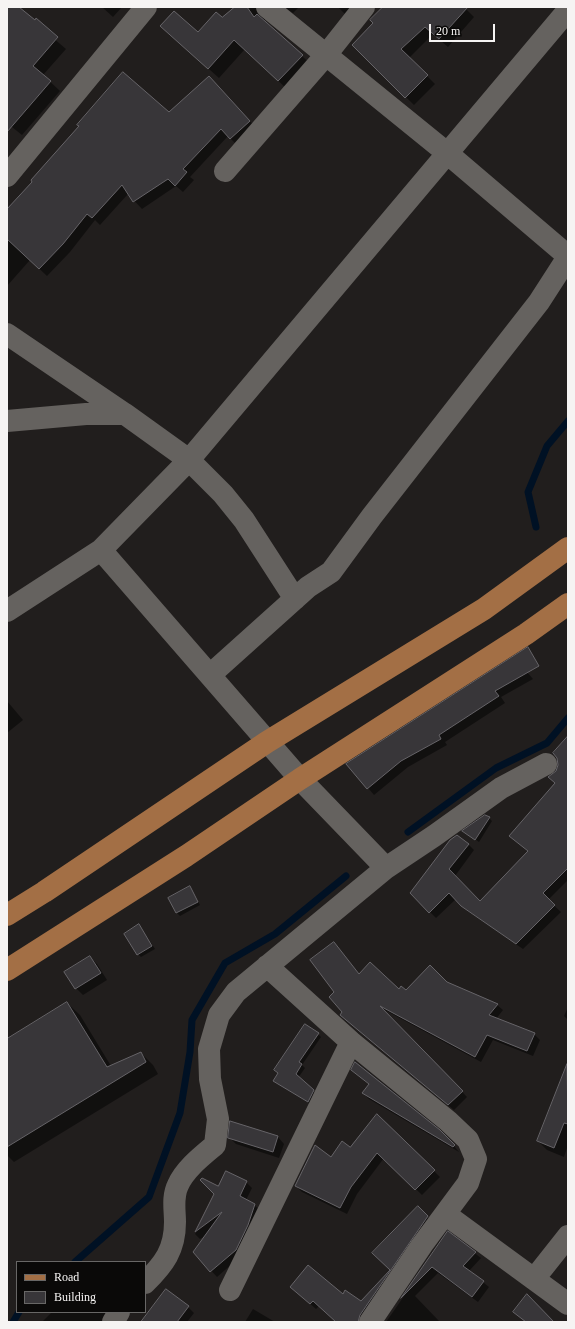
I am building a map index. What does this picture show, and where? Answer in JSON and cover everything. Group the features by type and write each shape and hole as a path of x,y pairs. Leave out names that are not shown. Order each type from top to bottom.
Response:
{"main road":[{"path":"7,914 44,892 267,742 484,609 568,548"},
{"path":"7,970 186,856 300,779 526,634 568,604"}],"street":[{"path":"7,176 146,7"},
{"path":"210,675 308,587 331,572 372,516 539,302 568,257 447,154 267,7"},
{"path":"225,171 326,55 364,7"},
{"path":"7,611 101,550 189,460 568,10"},
{"path":"7,334 126,414 189,460 223,494 244,520 295,600"},
{"path":"7,421 86,414 126,414"},
{"path":"101,550 300,779 386,868"},
{"path":"146,1282 163,1264 173,1242 174,1203 178,1185 190,1167 215,1145 218,1119 210,1079 209,1049 219,1015 236,992 386,868 501,788 546,764"},
{"path":"267,966 352,1042 468,1140 476,1159 468,1183 422,1245 370,1322"},
{"path":"230,1290 352,1042"},
{"path":"445,1214 568,1304"},
{"path":"534,1279 568,1236"},
{"path":"113,1322 118,1313"}],"building":[{"path":"7,7 19,7 35,20 36,18 58,37 33,66 51,81 7,132"},
{"path":"235,7 247,7 254,17 257,14 303,55 278,81 234,40 208,69 160,26 174,11 198,32 216,12 222,17"},
{"path":"383,7 468,7 439,39 425,27 401,49 428,75 405,98 352,45 373,23 370,20"},
{"path":"123,72 169,112 209,76 250,121 230,139 221,129 183,169 187,172 175,186 168,179 133,202 122,185 92,218 87,214 63,244 39,269 7,239 7,209 32,182 31,180 79,126 77,125"},
{"path":"528,647 539,666 495,691 499,696 439,735 441,739 401,761 367,789 346,764"},
{"path":"568,736 568,868 543,893 555,905 516,944 461,906 449,893 429,913 410,893 450,840 457,835 469,844 449,869 480,901 528,851 509,836 555,783 548,777 556,771 558,765 557,758 553,753"},
{"path":"485,815 490,817 475,840 462,831"},
{"path":"190,886 198,902 176,913 168,898"},
{"path":"139,924 152,946 137,955 124,934"},
{"path":"334,942 359,974 370,962 399,989 401,986 406,990 430,965 447,982 498,1004 489,1015 535,1033 527,1051 487,1035 475,1057 380,1006 463,1091 448,1105 340,1015 342,1012 329,997 334,992 310,960"},
{"path":"90,956 101,973 75,989 64,972"},
{"path":"67,1002 107,1067 141,1052 146,1062 7,1147 7,1039"},
{"path":"305,1024 319,1033 299,1062 302,1064 296,1074 314,1090 308,1102 273,1081 278,1073 274,1070"},
{"path":"355,1062 440,1130 455,1145 453,1147 362,1093 369,1084 351,1070"},
{"path":"567,1064 568,1124 564,1123 554,1148 537,1141"},
{"path":"377,1114 435,1170 415,1190 377,1153 351,1187 340,1208 295,1186 315,1145 331,1157 342,1141 350,1147"},
{"path":"230,1121 278,1136 273,1152 228,1138"},
{"path":"226,1171 247,1181 240,1196 255,1204 248,1225 236,1250 210,1272 193,1252 222,1212 195,1232 214,1194 200,1180 202,1178 218,1186"},
{"path":"418,1206 428,1216 360,1315 358,1322 336,1322 313,1301 310,1304 290,1287 308,1265 343,1294 345,1290 361,1301 390,1270 372,1253"},
{"path":"448,1231 476,1252 463,1266 484,1281 472,1297 432,1267 401,1298"},
{"path":"166,1289 189,1306 177,1322 141,1322"},
{"path":"527,1294 554,1322 526,1322 513,1312"}],"waterway":[{"path":"536,527 528,492 547,446 568,421"},
{"path":"408,832 496,768 547,743 568,718"},
{"path":"76,1261 149,1197 180,1113 190,1052 192,1020 225,963 275,934 346,876"},
{"path":"13,1322 18,1313"}]}
